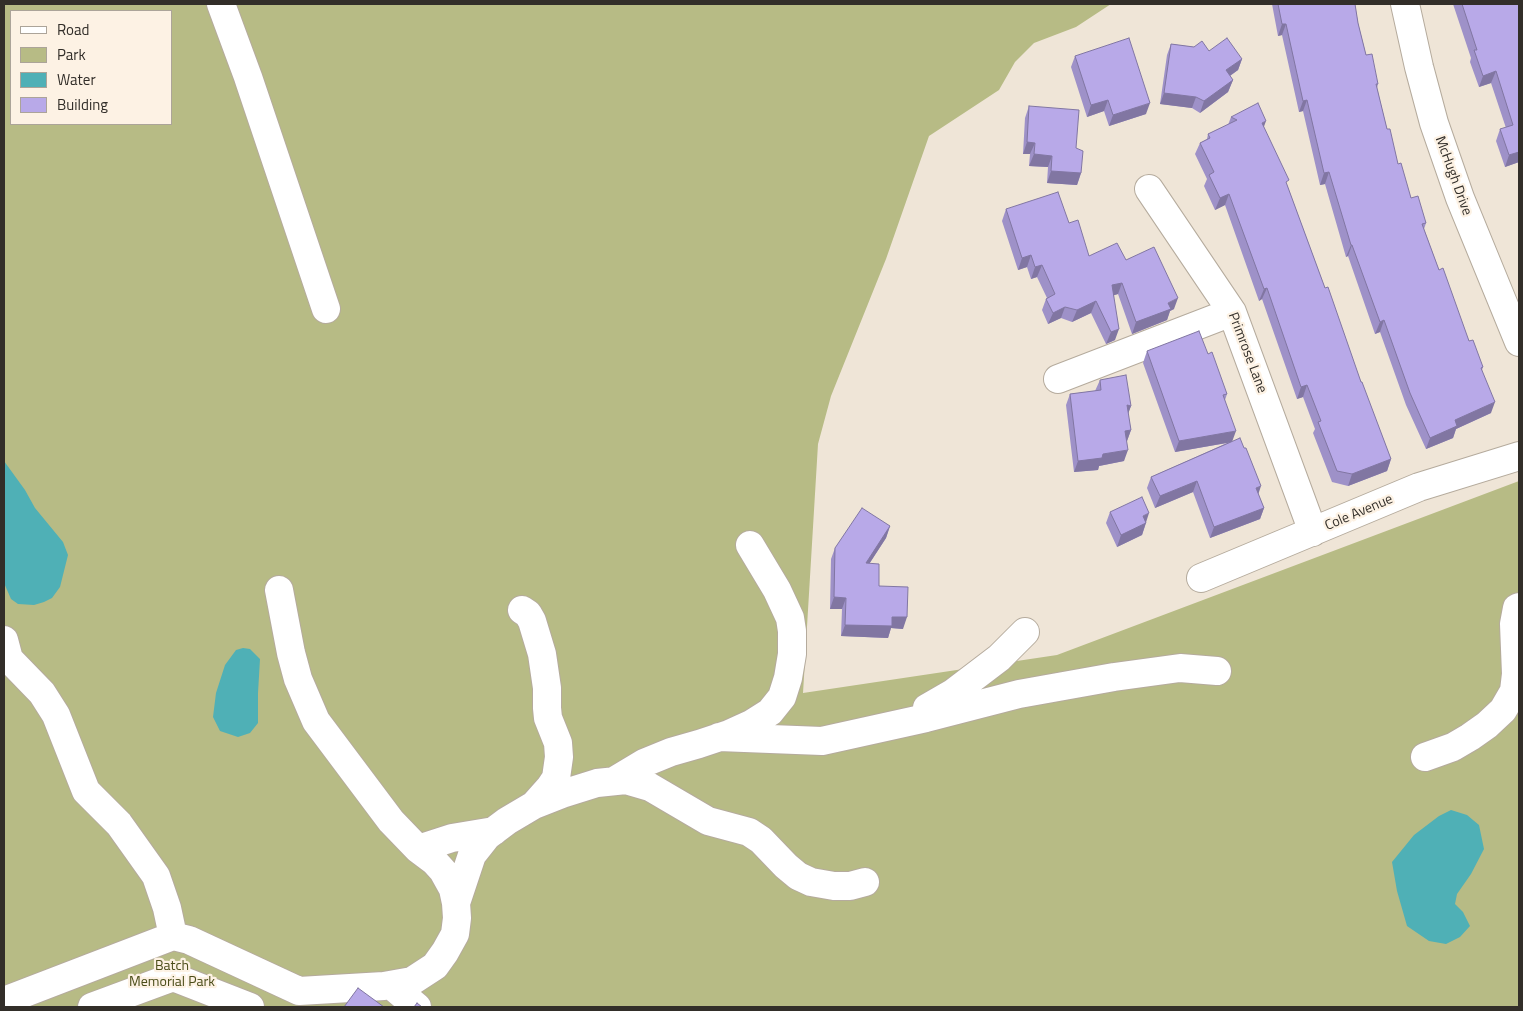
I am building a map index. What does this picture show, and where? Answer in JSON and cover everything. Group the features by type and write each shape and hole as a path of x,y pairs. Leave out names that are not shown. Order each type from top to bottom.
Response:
{"street":[{"path":"222,4 326,309"},
{"name":"McHugh Drive","path":"1406,4 1419,67 1437,131 1460,198 1519,342"},
{"name":"Primrose Lane","path":"1148,189 1232,312 1313,532"},
{"path":"1058,379 1232,312"},
{"name":"Cole Avenue","path":"1201,578 1419,487 1519,456"},
{"path":"614,781 644,763 751,724 770,712 782,697 788,678 792,654 790,618 777,590 750,545"},
{"path":"4,1001 173,936 189,940 299,991 320,998 412,981 435,966 445,952 455,934 457,918 452,889 443,871 391,821 316,722 298,680 279,590"},
{"path":"1425,757 1453,747 1470,737 1503,710 1514,692 1516,674 1514,624 1517,608 1519,607"},
{"path":"522,610 528,614 532,621 540,647 547,688 548,718 558,744 559,757 556,778 534,805"},
{"path":"897,724 954,693 999,658 1025,632"},
{"path":"4,640 10,659 42,693 56,715 86,791 119,824 156,876 167,908 173,936"},
{"path":"719,737 822,741 1019,694 1114,677 1180,668 1217,671"},
{"path":"456,904 472,855 487,836 506,820 534,805 597,783 626,780 650,787 708,821 749,832 761,840 798,876 811,882 834,886 850,886 865,882"},
{"path":"418,849 452,838 494,831"},
{"path":"92,1007 173,977 250,1007"},
{"path":"391,985 417,1007"}],"green space":[{"name":"Batch Memorial Park","path":"4,4 1111,4 1076,27 1034,43 1015,62 999,90 929,136 886,259 831,396 818,444 803,693 1057,655 1519,481 1519,1007 4,1007"}],"water":[{"path":"4,461 25,490 35,508 63,542 68,555 60,587 52,598 34,605 18,604 11,599 4,583"},
{"path":"250,649 260,659 258,723 250,733 238,737 220,731 213,717 216,693 225,665 236,650"},
{"path":"1451,810 1467,815 1479,825 1484,849 1471,874 1457,894 1455,904 1463,912 1470,926 1460,937 1446,944 1429,941 1407,926 1397,891 1392,862 1414,835 1439,816"}],"building":[{"path":"1278,4 1355,4 1366,55 1372,54 1378,84 1376,84 1387,129 1390,129 1398,164 1401,163 1411,198 1418,196 1426,223 1422,224 1439,270 1443,268 1469,341 1473,340 1483,367 1481,368 1495,402 1455,420 1457,426 1430,438 1410,393 1384,320 1380,322 1351,245 1329,172 1324,173 1307,100 1303,101 1286,24 1282,24"},
{"path":"1462,4 1519,4 1519,152 1509,155 1500,129 1513,125 1496,71 1483,76 1474,50 1477,50"},
{"path":"1129,38 1150,103 1113,115 1108,100 1091,105 1075,56"},
{"path":"1227,38 1242,59 1226,70 1233,80 1204,101 1196,97 1164,93 1171,44 1194,47 1202,41 1209,51"},
{"path":"1258,103 1266,121 1262,123 1289,180 1286,182 1325,288 1328,287 1361,382 1391,459 1352,474 1337,471 1318,422 1321,421 1307,385 1301,387 1267,288 1264,289 1229,194 1220,198 1209,175 1214,172 1200,143 1210,138 1208,134 1237,120 1231,117"},
{"path":"1029,106 1079,110 1076,148 1083,151 1081,173 1051,171 1052,156 1034,154 1035,143 1027,142"},
{"path":"1058,192 1069,223 1078,220 1089,256 1117,243 1126,260 1154,247 1178,298 1168,303 1171,309 1136,322 1122,283 1112,285 1119,329 1111,332 1096,301 1077,310 1065,307 1053,313 1046,299 1055,294 1042,265 1035,267 1031,255 1022,258 1006,209"},
{"path":"1199,331 1208,354 1212,352 1227,394 1223,395 1236,431 1179,441 1147,351"},
{"path":"1126,375 1131,406 1127,405 1131,430 1125,431 1128,450 1103,454 1102,458 1078,461 1070,394 1101,390 1100,380"},
{"path":"1240,438 1261,486 1256,488 1264,508 1214,527 1197,481 1160,496 1151,477"},
{"path":"1142,497 1149,513 1143,516 1146,523 1121,535 1110,512"},
{"path":"862,508 890,526 866,563 879,564 879,586 908,587 907,617 892,617 892,626 845,625 846,598 834,597 835,548"},
{"path":"358,988 384,1007 344,1007"},
{"path":"417,1003 422,1007 414,1007"}]}
